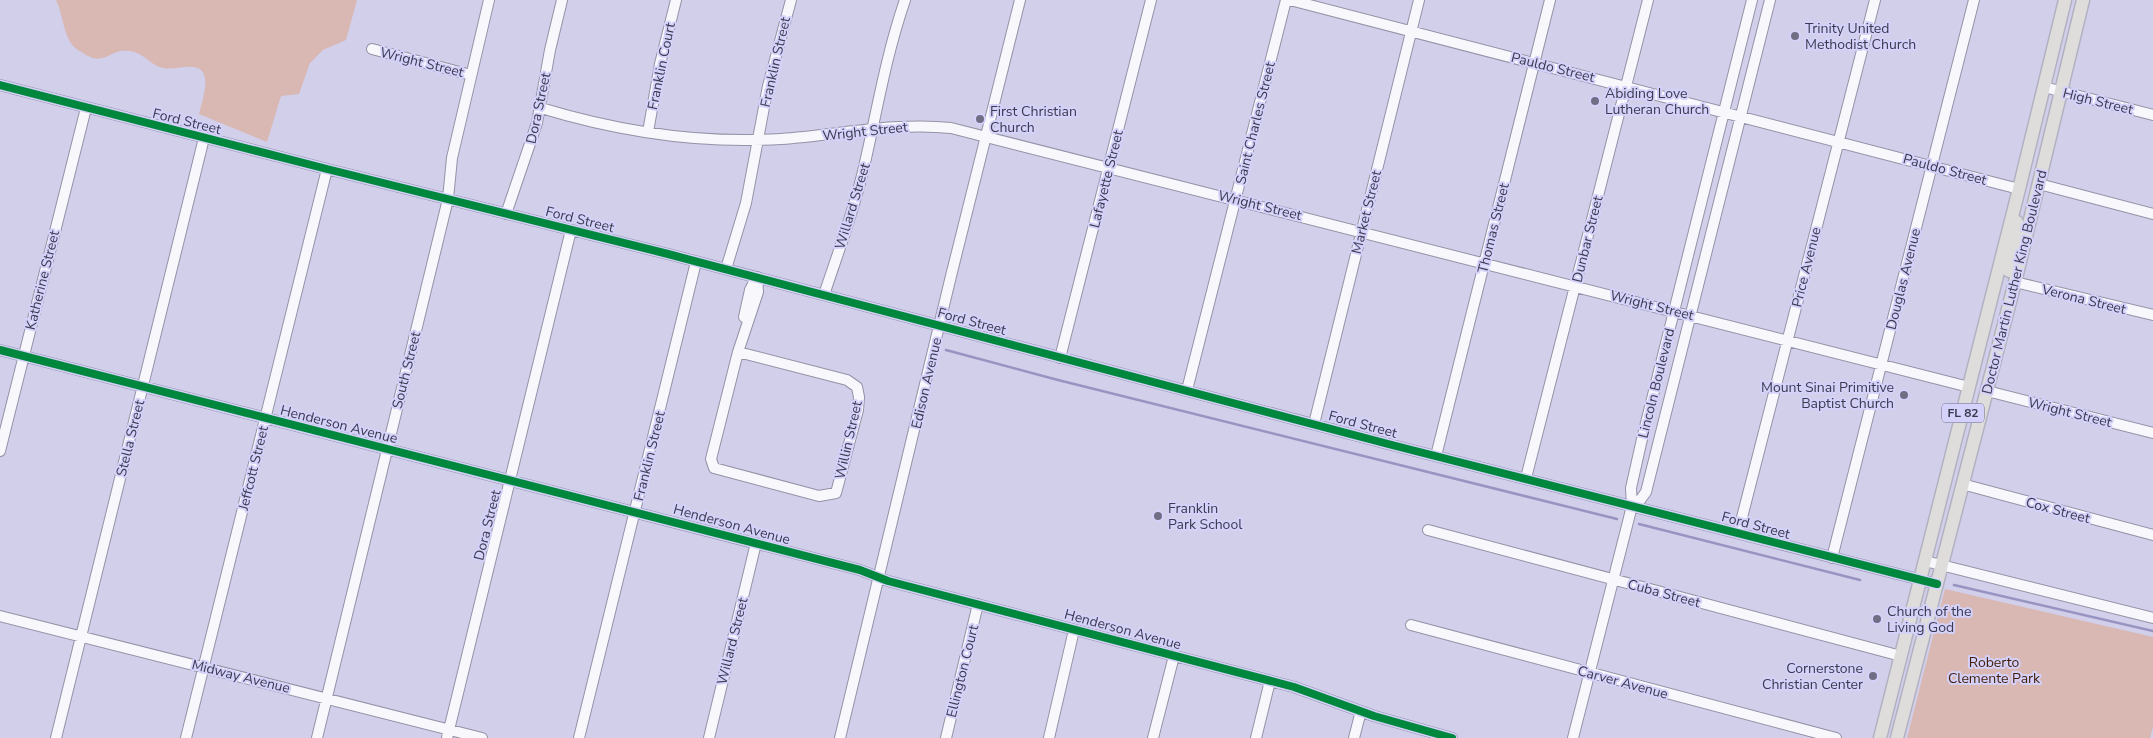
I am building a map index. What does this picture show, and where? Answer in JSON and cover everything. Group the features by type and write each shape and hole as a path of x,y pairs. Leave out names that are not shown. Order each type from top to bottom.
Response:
{"main road":[{"name":"Doctor Martin Luther King Boulevard","path":"1880,738 2015,207 2065,0"},
{"name":"Doctor Martin Luther King Boulevard","path":"1897,738 2015,282 2083,0"},
{"path":"2015,207 2018,229 2009,273 2015,282"},
{"path":"1969,386 1977,394 1982,408"}],"street":[{"name":"South Street","path":"317,738 448,199 452,158 489,0"},
{"name":"Dora Street","path":"506,214 534,136 541,108 550,50 562,0"},
{"name":"Franklin Court","path":"648,132 660,64 676,0"},
{"name":"Franklin Street","path":"726,269 746,203 776,52 791,0"},
{"name":"Willard Street","path":"824,295 864,168 881,83 905,0"},
{"name":"Edison Avenue","path":"840,738 1020,0"},
{"name":"Lafayette Street","path":"1060,358 1151,0"},
{"name":"Saint Charles Street","path":"1187,390 1286,0"},
{"name":"Pauldo Street","path":"1290,0 2019,189"},
{"name":"Market Street","path":"1314,424 1419,0"},
{"name":"Thomas Street","path":"1436,456 1550,0"},
{"name":"Dunbar Street","path":"1526,478 1648,0"},
{"name":"Lincoln Boulevard","path":"1572,738 1634,506 1631,488 1752,0"},
{"name":"Lincoln Boulevard","path":"1634,506 1646,492 1770,0"},
{"name":"Price Avenue","path":"1738,533 1874,0"},
{"name":"Douglas Avenue","path":"1832,558 1974,0"},
{"name":"Wright Street","path":"372,49 471,74"},
{"name":"Ford Street","path":"0,85 726,269 1436,456 1936,584"},
{"name":"High Street","path":"2044,87 2153,114"},
{"name":"Katherine Street","path":"0,452 86,108"},
{"name":"Wright Street","path":"541,108 599,124 648,132 758,140 871,131 908,126 952,128 1969,386"},
{"name":"Stella Street","path":"56,738 204,138"},
{"name":"Jeffcott Street","path":"186,738 327,169"},
{"path":"2039,184 2153,214"},
{"name":"Dora Street","path":"449,733 571,230"},
{"name":"Franklin Street","path":"579,738 696,262"},
{"name":"Willin Street","path":"738,352 847,380 857,387 859,397 858,410 836,493 820,496 714,468 711,460 738,352 758,292 757,277"},
{"name":"Verona Street","path":"2015,282 2153,315"},
{"name":"Henderson Avenue","path":"0,350 756,543 879,576 888,581 1270,681 1452,738"},
{"name":"Wright Street","path":"1987,391 2153,434"},
{"name":"Cox Street","path":"1962,484 2153,535"},
{"name":"Cuba Street","path":"1428,530 1901,656"},
{"name":"Willard Street","path":"709,738 756,543"},
{"path":"1925,561 2153,618"},
{"name":"Ellington Court","path":"946,738 978,604"},
{"name":"Midway Avenue","path":"0,616 326,697 449,733 482,738"},
{"name":"Carver Avenue","path":"1411,625 1836,738"},
{"path":"1049,738 1074,630"},
{"path":"1153,738 1174,656"},
{"path":"1256,738 1270,681"},
{"path":"1354,738 1361,711"}],"green space":[{"path":"56,0 357,0 346,40 323,50 310,63 299,94 281,96 267,142 199,114 205,86 204,74 200,69 194,67 163,68 129,51 116,52 97,59 74,47 65,31"},
{"name":"Roberto Clemente Park","path":"1945,589 2153,637 2153,727 2150,738 1907,738"}],"waterway":[{"path":"946,350 1058,380 1617,519"},
{"path":"1639,524 1860,580"},
{"path":"1954,585 2153,631"}],"cycle path":[{"path":"0,85 668,254 1392,445 1937,584"},
{"path":"0,350 860,570 888,581 1294,687 1374,716 1452,738"}],"place":[{"name":"Trinity United Methodist Church","path":"1795,36"},
{"name":"Abiding Love Lutheran Church","path":"1595,101"},
{"name":"First Christian Church","path":"980,119"},
{"name":"Mount Sinai Primitive Baptist Church","path":"1904,395"},
{"name":"Franklin Park School","path":"1158,516"},
{"name":"Church of the Living God","path":"1877,619"},
{"name":"Cornerstone Christian Center","path":"1873,676"}]}
